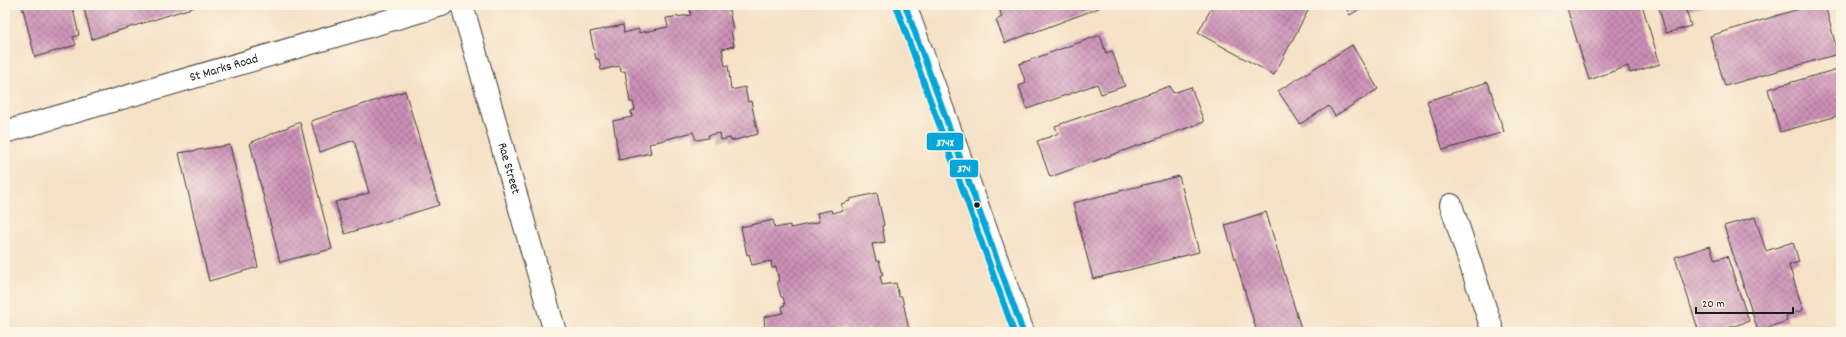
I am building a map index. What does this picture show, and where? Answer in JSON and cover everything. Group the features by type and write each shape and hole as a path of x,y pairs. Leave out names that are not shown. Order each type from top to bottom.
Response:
{"street":[{"name":"St Marks Road","path":"5,132 442,5"},
{"name":"Rae Street","path":"462,5 555,332"},
{"path":"905,5 1023,332"},
{"path":"1451,205 1493,332"}],"building":[{"path":"22,5 72,5 79,35 73,37 76,45 35,57"},
{"path":"83,5 201,5 92,39"},
{"path":"699,5 728,5 733,30 731,31 734,46 722,49 725,66 728,65 731,90 745,87 748,102 751,101 758,134 731,141 730,138 721,140 720,133 708,135 709,138 696,140 693,132 649,144 651,153 619,160 613,121 632,117 631,111 635,110 633,102 630,102 625,71 621,72 620,66 601,70 599,59 596,59 590,32 623,25 624,33 639,29 639,33 668,27 666,18 691,15 690,9"},
{"path":"998,5 1098,5 1099,8 1005,43 996,20 1002,17"},
{"path":"1213,5 1311,5 1274,75 1198,33"},
{"path":"1344,5 1366,5 1350,15"},
{"path":"1566,5 1642,5 1660,64 1630,73 1628,66 1589,80"},
{"path":"1658,5 1705,6 1686,10 1691,26 1666,33"},
{"path":"1812,5 1825,5 1838,54 1725,86 1710,36"},
{"path":"1100,35 1106,53 1112,51 1125,86 1101,94 1097,84 1027,109 1019,86 1026,83 1019,64"},
{"path":"1352,45 1378,89 1335,116 1329,106 1300,124 1278,91"},
{"path":"1841,68 1841,115 1780,132 1768,89"},
{"path":"1488,82 1504,132 1443,150 1427,101"},
{"path":"1170,86 1173,93 1191,87 1204,122 1050,177 1037,141 1058,134 1055,126"},
{"path":"405,91 439,205 345,234 335,202 369,193 354,140 320,152 311,121"},
{"path":"300,122 332,249 280,262 250,143"},
{"path":"230,145 258,267 209,281 179,153"},
{"path":"1179,176 1199,252 1093,279 1073,203"},
{"path":"877,193 884,225 882,226 885,242 872,244 876,261 879,261 883,275 880,275 882,285 896,283 899,297 902,297 909,330 899,332 872,332 871,328 860,332 846,332 844,328 824,332 765,332 764,317 783,313 782,306 785,305 783,297 781,297 777,281 779,281 776,267 772,268 771,261 752,265 749,254 747,255 741,227 773,220 775,228 790,225 790,228 819,222 817,213 831,210 832,213 843,210 841,204 850,201 850,199"},
{"path":"1266,212 1302,332 1257,332 1225,225"},
{"path":"1755,217 1766,251 1793,242 1799,262 1789,265 1803,310 1786,316 1787,321 1758,331 1724,226"},
{"path":"1710,246 1715,260 1727,256 1749,321 1716,332 1699,332 1675,257"}],"transit line":[{"name":"374","path":"905,5 1023,332"},
{"name":"374X","path":"897,8 1014,332"}]}
